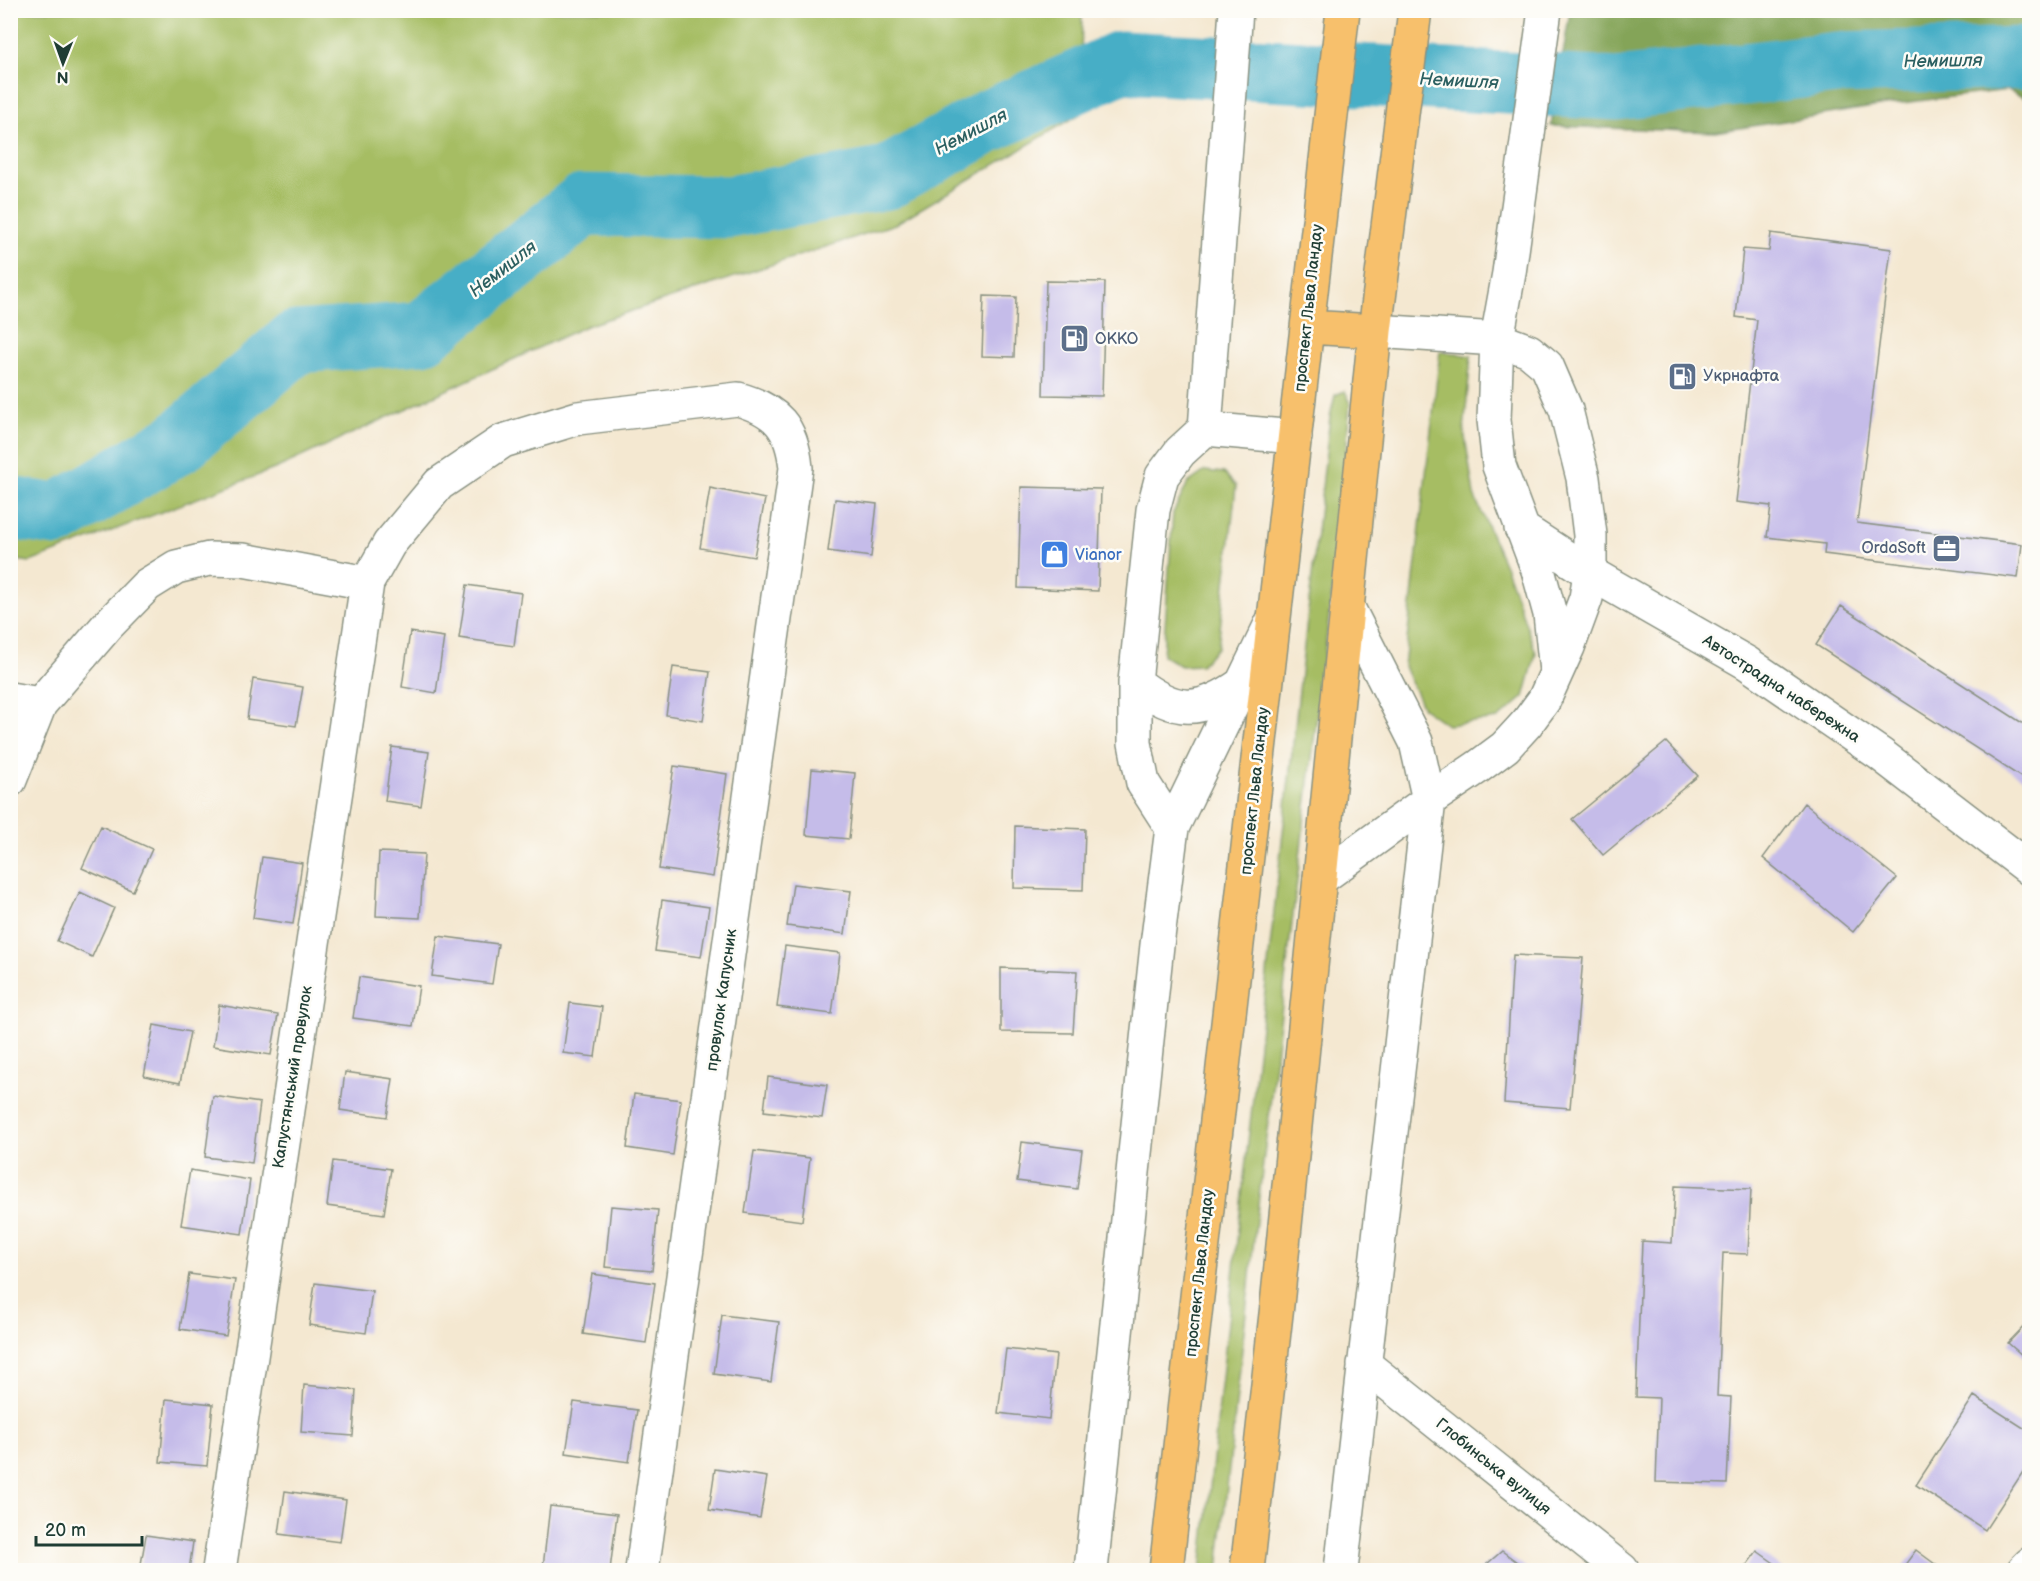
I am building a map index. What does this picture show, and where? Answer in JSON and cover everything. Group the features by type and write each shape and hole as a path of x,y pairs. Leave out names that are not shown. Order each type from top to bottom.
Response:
{"main road":[{"name":"проспект Льва Ландау","path":"1166,1570 1295,437 1323,170 1343,10"},
{"path":"1247,1570 1375,331 1415,10"},
{"path":"1307,327 1375,331"}],"street":[{"path":"1172,828 1143,783 1135,743 1135,682 1153,510 1162,476 1180,452 1205,429 1236,10"},
{"path":"1544,21 1509,273 1497,339 1494,420 1499,466 1538,570 1550,614 1556,673"},
{"path":"1320,879 1505,747 1527,723 1544,699 1578,623 1586,598 1590,573 1590,535 1583,478 1566,410 1547,366 1529,351 1497,339 1375,331"},
{"name":"провулок Капусник","path":"367,583 389,544 439,484 503,441 578,418 738,399 757,405 774,415 786,430 794,449 796,468 642,1570"},
{"path":"1205,429 1295,437"},
{"name":"Автострадна набережна","path":"1521,528 1590,573 1747,663 1880,754 2030,869"},
{"path":"10,780 25,702 108,625 147,585 176,567 209,558 243,560 367,583"},
{"name":"Капустянський провулок","path":"219,1570 367,583"},
{"path":"1341,1570 1429,800 1416,742 1347,606"},
{"path":"1091,1570 1155,957 1172,828 1274,618"},
{"path":"1135,682 1154,697 1174,705 1190,706 1224,697 1242,684"},
{"name":"Глобинська вулиця","path":"1364,1364 1622,1570"},
{"path":"2024,1570 2030,1564"}],"green space":[{"path":"10,11 1082,11 1080,114 895,224 586,326 277,468 30,562 10,559"},
{"path":"1570,11 2029,11 2029,100 2008,90 1886,105 1715,132 1551,126"},
{"path":"1440,351 1471,356 1464,430 1474,495 1506,568 1536,653 1524,697 1498,719 1447,725 1423,708 1404,667"},
{"path":"1345,391 1350,402 1341,516 1255,1230 1218,1570 1201,1570 1330,417 1335,395"},
{"path":"1205,471 1224,473 1236,486 1218,647 1201,665 1181,666 1163,655 1173,513 1188,483"}],"building":[{"path":"1771,233 1891,249 1857,523 2022,544 2018,578 1824,554 1825,544 1767,537 1771,506 1736,502 1757,320 1736,317 1743,249 1769,251"},
{"name":"ОККО","path":"1046,281 1105,282 1102,396 1043,395"},
{"path":"984,296 1016,297 1014,357 982,356"},
{"path":"1021,487 1101,489 1098,591 1018,588"},
{"path":"710,488 765,499 754,557 700,548"},
{"path":"835,499 877,504 871,557 828,551"},
{"path":"467,585 521,593 514,646 459,638"},
{"path":"1841,606 2030,728 2030,783 1816,645"},
{"path":"410,632 444,637 436,693 402,687"},
{"path":"673,667 710,672 703,721 666,715"},
{"path":"253,679 303,687 296,726 247,719"},
{"path":"1666,742 1698,776 1603,855 1572,819"},
{"path":"392,747 429,752 421,806 385,801"},
{"path":"674,766 727,774 713,877 659,869"},
{"path":"812,769 855,773 849,839 806,835"},
{"path":"1804,803 1897,878 1853,932 1763,858"},
{"path":"101,826 152,849 133,891 82,868"},
{"path":"1015,826 1085,829 1083,890 1014,888"},
{"path":"379,852 424,854 420,918 376,916"},
{"path":"262,857 302,863 293,924 253,918"},
{"path":"793,884 851,891 845,934 787,926"},
{"path":"80,892 114,908 92,957 57,941"},
{"path":"662,900 709,907 701,957 655,951"},
{"path":"438,936 498,944 492,984 432,976"},
{"path":"785,946 840,953 832,1014 777,1007"},
{"path":"1513,955 1583,958 1570,1108 1504,1103"},
{"path":"1001,968 1077,971 1073,1033 1001,1032"},
{"path":"359,977 419,986 413,1026 353,1018"},
{"path":"570,1003 602,1007 595,1057 563,1053"},
{"path":"219,1005 278,1015 271,1055 213,1046"},
{"path":"154,1025 190,1032 180,1083 144,1076"},
{"path":"345,1072 393,1079 387,1117 340,1110"},
{"path":"768,1077 827,1085 822,1118 764,1111"},
{"path":"634,1094 681,1100 673,1155 627,1148"},
{"path":"213,1096 260,1103 252,1163 205,1157"},
{"path":"1022,1142 1082,1150 1077,1189 1017,1181"},
{"path":"754,1151 810,1158 802,1221 745,1213"},
{"path":"333,1161 391,1169 384,1214 327,1206"},
{"path":"190,1170 250,1180 242,1234 181,1225"},
{"path":"1675,1186 1751,1189 1748,1254 1723,1253 1717,1396 1731,1397 1727,1484 1656,1482 1659,1398 1636,1397 1642,1241 1672,1243"},
{"path":"611,1206 658,1210 652,1271 605,1267"},
{"path":"189,1274 235,1280 226,1336 180,1329"},
{"path":"592,1274 655,1283 646,1343 583,1334"},
{"path":"315,1283 372,1291 366,1333 309,1325"},
{"path":"722,1315 779,1322 771,1382 714,1374"},
{"path":"2030,1320 2030,1362 2008,1343"},
{"path":"1006,1349 1056,1355 1049,1419 998,1413"},
{"path":"304,1385 356,1390 353,1436 301,1432"},
{"path":"1974,1396 2030,1432 2030,1461 1985,1530 1916,1485"},
{"path":"166,1399 213,1404 207,1466 160,1462"},
{"path":"574,1402 637,1410 629,1462 566,1453"},
{"path":"715,1469 767,1477 760,1518 709,1510"},
{"path":"285,1491 346,1500 340,1542 279,1534"},
{"path":"550,1506 617,1514 610,1570 543,1567"},
{"path":"146,1535 193,1542 189,1570 140,1570"},
{"path":"1916,1550 1943,1570 1901,1570"},
{"path":"1502,1551 1528,1570 1480,1570"},
{"path":"1757,1551 1784,1570 1743,1570"}],"waterway":[{"name":"Немишля","path":"10,508 57,515 178,443 296,342 422,333 583,205 729,207 887,178 991,120 1121,62 1617,89 1837,63 2030,58"}],"place":[{"name":"ОККО","path":"1074,339"},
{"name":"Укрнафта","path":"1682,376"},
{"name":"OrdaSoft","path":"1947,548"},
{"name":"Vianor","path":"1054,555"}]}
